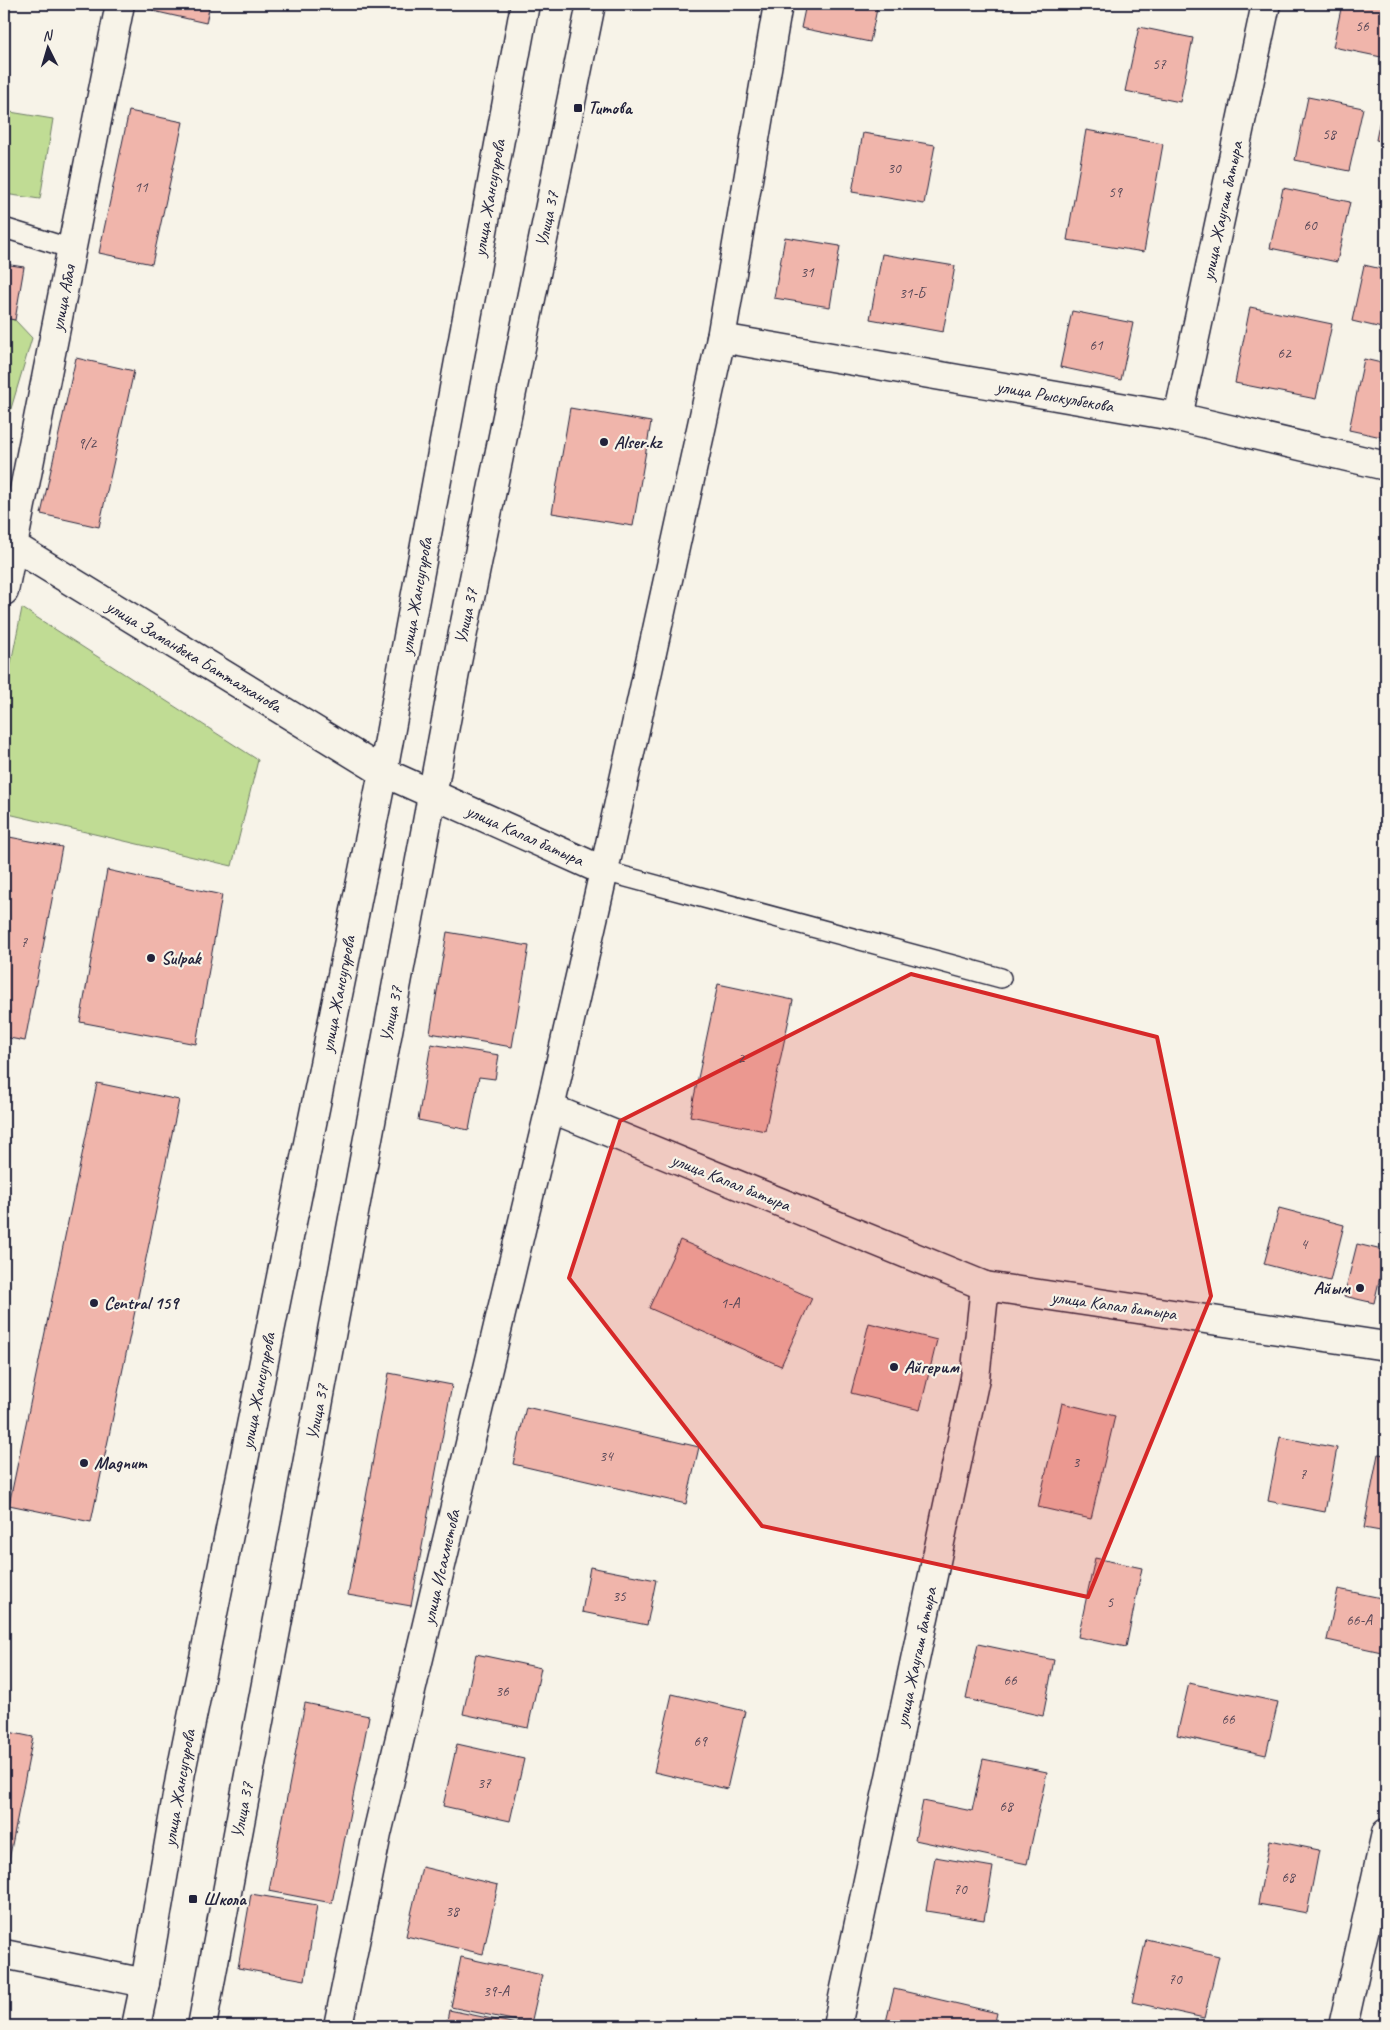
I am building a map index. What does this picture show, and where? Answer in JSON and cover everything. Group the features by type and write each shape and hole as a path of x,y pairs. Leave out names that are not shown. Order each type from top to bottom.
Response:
{"street":[{"name":"улица Абая","path":"4,591 9,543 72,249 120,4"},
{"name":"улица Жансугурова","path":"136,2026 146,1983 181,1772 383,772 525,4"},
{"name":"Улица 37","path":"202,2026 457,662 592,4"},
{"path":"604,871 721,338 778,4"},
{"name":"улица Жаугаш батыра","path":"1178,417 1266,4"},
{"name":"улица Рыскулбекова","path":"721,338 1178,417 1386,466"},
{"name":"улица Заманбека Батталханова","path":"9,543 383,772"},
{"name":"улица Капал батыра","path":"383,772 604,871 550,1108 985,1286 1386,1346"},
{"name":"улица Исахметова","path":"338,2026 377,1834 550,1108"},
{"name":"улица Жаугаш батыра","path":"837,2026 975,1378 985,1286"},
{"path":"1343,2026 1386,1833"},
{"path":"4,1954 146,1983"}],"lane":[{"path":"4,228 72,249"},
{"path":"604,871 1001,978"}],"highlighted area":[{"path":"911,974 1157,1037 1211,1296 1088,1597 762,1526 569,1278 620,1121"}],"green space":[{"path":"4,111 53,119 40,199 4,194"},
{"path":"4,318 15,320 32,338 10,412 4,419"},
{"path":"22,608 258,760 232,866 4,813 4,698"}],"building":[{"path":"154,4 210,4 206,23 153,11"},
{"path":"806,4 878,4 870,42 801,28"},
{"path":"1342,4 1386,4 1386,58 1333,47"},
{"path":"1139,27 1193,38 1180,102 1125,91"},
{"path":"1386,88 1386,142 1376,140"},
{"path":"1308,97 1363,108 1349,171 1295,160"},
{"path":"129,111 183,122 152,264 99,253"},
{"path":"1086,130 1163,144 1144,252 1067,240"},
{"path":"863,133 935,145 924,204 852,192"},
{"path":"1283,188 1350,202 1337,262 1270,248"},
{"path":"785,237 840,246 830,307 774,298"},
{"path":"882,254 955,266 943,332 870,319"},
{"path":"4,264 24,267 15,320 4,318"},
{"path":"1364,265 1386,270 1386,329 1352,321"},
{"path":"1250,307 1332,324 1316,399 1235,383"},
{"path":"1072,311 1133,323 1121,380 1060,367"},
{"path":"76,358 134,371 99,527 41,514"},
{"path":"1364,359 1386,364 1386,438 1349,430"},
{"path":"570,408 651,422 633,526 552,513"},
{"path":"4,836 62,847 25,1041 4,1037"},
{"name":"Sulpak","path":"107,870 222,895 196,1044 80,1022"},
{"path":"447,932 529,946 512,1047 430,1033"},
{"path":"718,984 793,1000 765,1131 690,1116"},
{"path":"431,1044 499,1055 495,1079 479,1077 469,1130 418,1120"},
{"name":"Central 159","path":"97,1083 179,1100 91,1522 9,1505"},
{"path":"1279,1208 1344,1225 1330,1281 1264,1264"},
{"path":"680,1240 812,1298 781,1366 649,1308"},
{"path":"1357,1244 1386,1251 1374,1303 1344,1296"},
{"name":"Айгерим","path":"869,1323 937,1340 920,1410 851,1393"},
{"path":"389,1373 452,1385 411,1606 348,1595"},
{"path":"1062,1403 1115,1416 1091,1519 1038,1507"},
{"path":"526,1407 699,1447 686,1504 513,1464"},
{"path":"1280,1437 1337,1448 1325,1512 1268,1501"},
{"path":"1378,1454 1386,1455 1386,1532 1364,1528"},
{"path":"1095,1558 1142,1568 1126,1647 1078,1637"},
{"path":"590,1567 656,1580 647,1625 582,1612"},
{"path":"1338,1589 1386,1599 1386,1653 1327,1640"},
{"path":"978,1644 1054,1660 1043,1716 966,1699"},
{"path":"476,1654 541,1668 528,1728 463,1714"},
{"path":"1189,1683 1278,1702 1266,1755 1177,1735"},
{"path":"672,1694 745,1711 727,1789 654,1772"},
{"path":"305,1703 369,1716 332,1903 269,1891"},
{"path":"4,1731 33,1737 4,1886"},
{"path":"457,1744 524,1759 510,1821 443,1806"},
{"path":"983,1759 1047,1772 1027,1864 915,1840 923,1801 972,1811"},
{"path":"1270,1840 1319,1850 1307,1913 1258,1904"},
{"path":"935,1857 993,1867 984,1920 926,1911"},
{"path":"422,1867 498,1885 483,1954 406,1936"},
{"path":"251,1894 317,1905 305,1980 238,1968"},
{"path":"1146,1939 1219,1956 1204,2018 1132,2002"},
{"path":"461,1957 542,1975 531,2024 451,2007"},
{"path":"894,1989 997,2013 994,2026 885,2026"},
{"path":"449,2010 526,2026 446,2026"}],"place":[{"name":"Титова","path":"578,108"},
{"name":"Alser.kz","path":"604,442"},
{"name":"Sulpak","path":"151,958"},
{"name":"Айым","path":"1360,1288"},
{"name":"Central 159","path":"94,1303"},
{"name":"Айгерим","path":"894,1367"},
{"name":"Magnum","path":"84,1463"},
{"name":"Школа","path":"193,1899"}]}
